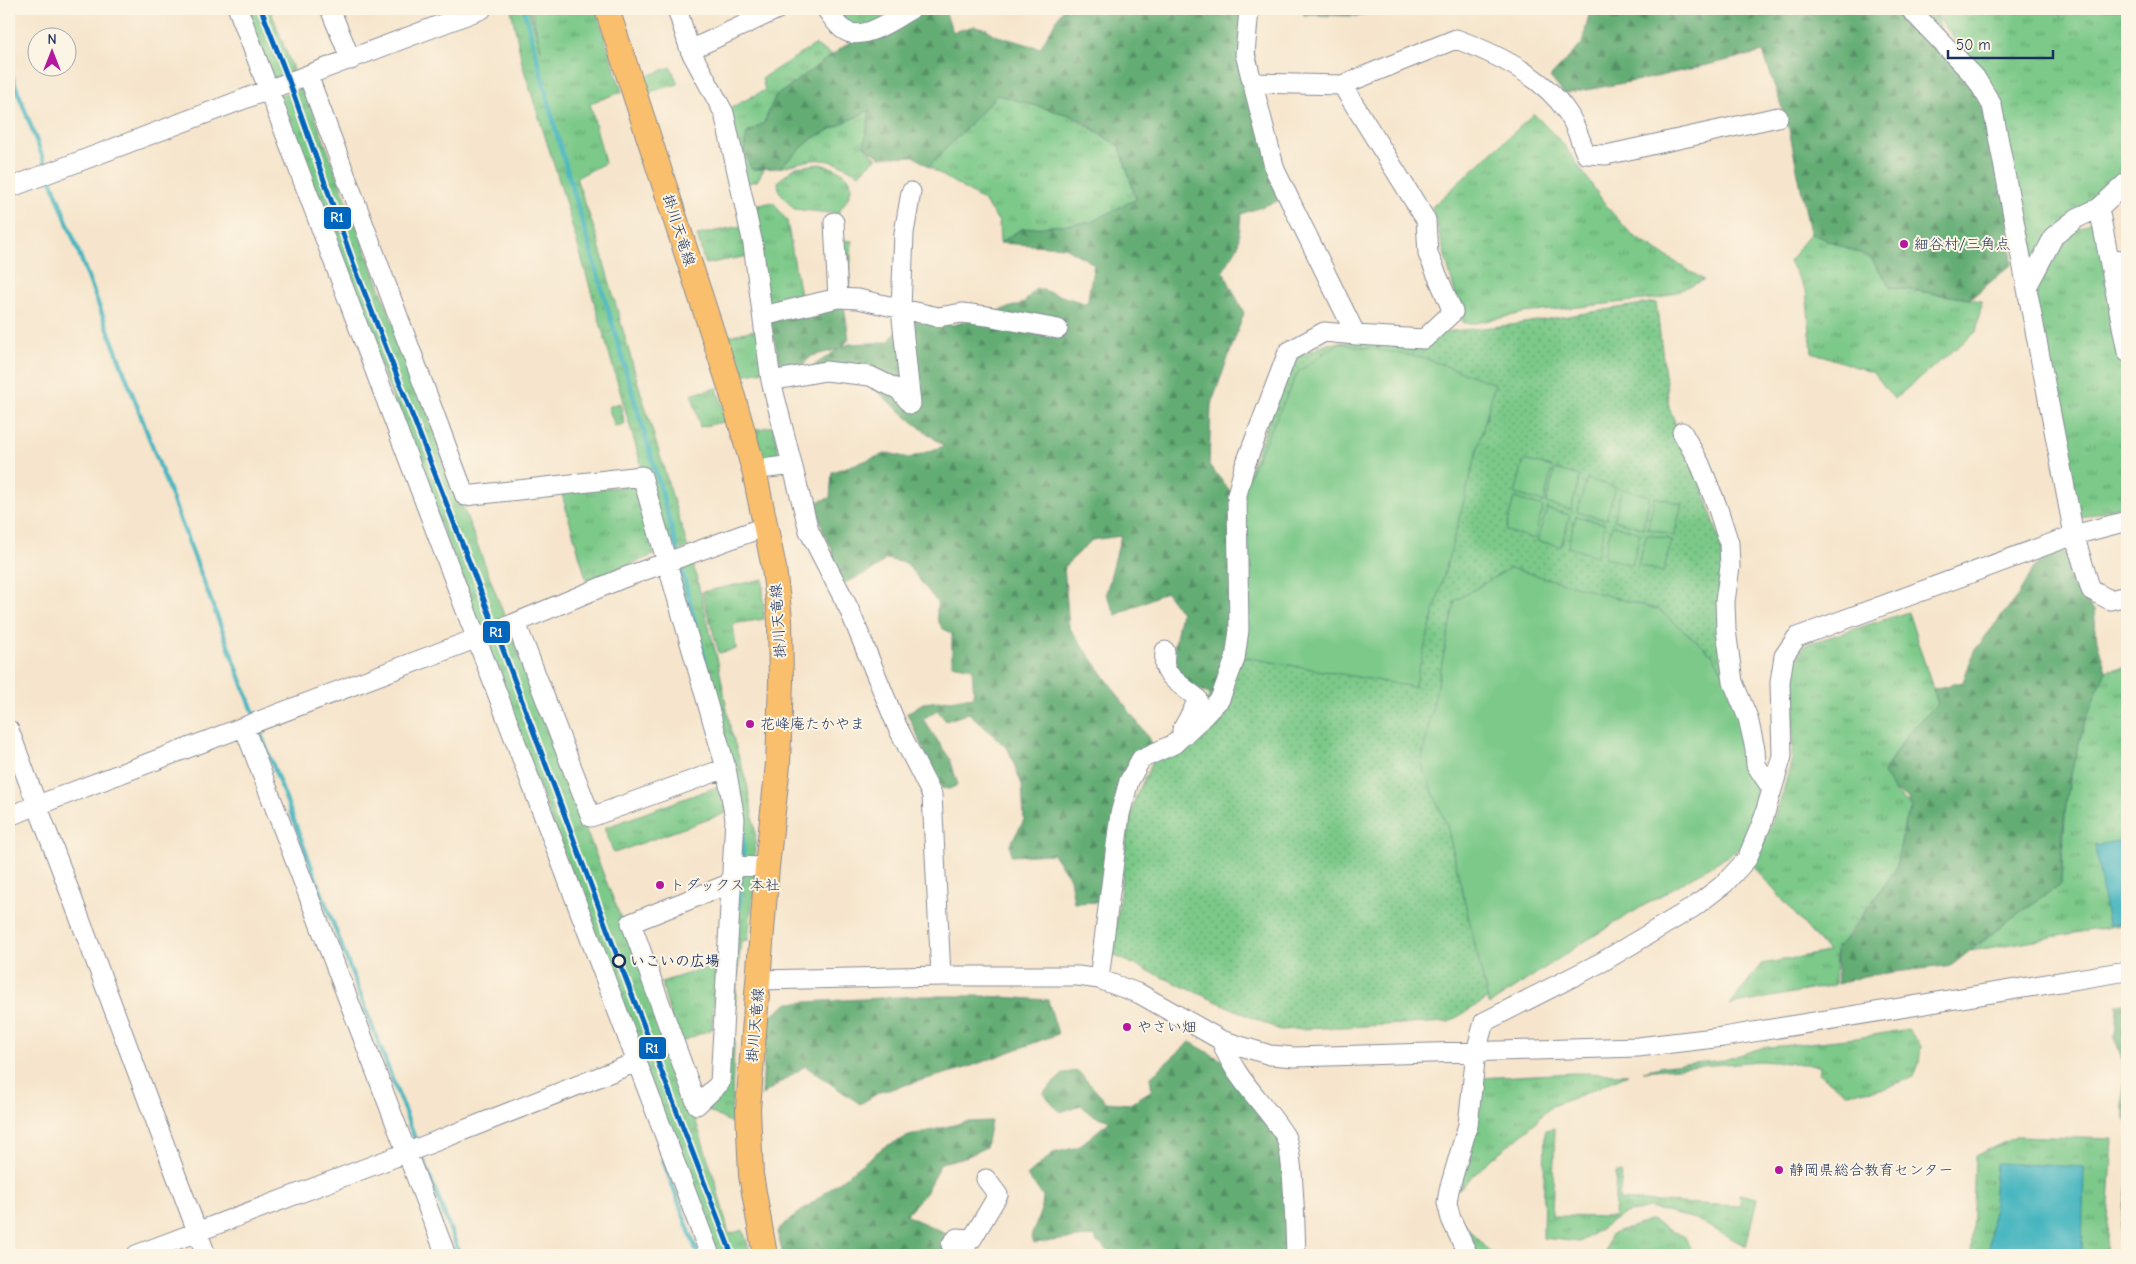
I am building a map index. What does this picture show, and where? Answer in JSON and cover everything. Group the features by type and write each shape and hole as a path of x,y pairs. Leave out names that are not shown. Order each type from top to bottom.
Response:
{"main road":[{"name":"掛川天竜線","path":"607,9 728,381 754,470 767,526 774,568 780,619 781,682 778,764 762,867 759,980 748,1127 751,1175 765,1255"}],"street":[{"path":"238,9 710,1255"},
{"path":"330,9 351,60"},
{"path":"9,188 482,9"},
{"path":"677,9 690,50 724,113 748,216 771,381 809,531 849,609 897,726 932,795 941,976"},
{"path":"690,50 778,9"},
{"path":"826,9 844,30 855,33 878,29 911,9"},
{"path":"1249,9 1245,54 1275,170 1356,335"},
{"path":"1910,9 1975,76 1992,105 2074,534 2091,590 2110,600 2127,596"},
{"path":"1253,83 1342,86 1456,39 1494,54 1549,90 1568,113 1586,154 1606,154 1778,117"},
{"path":"308,75 465,496 642,476 669,561 726,768 735,819 733,872 720,1083 697,1105 631,923 733,872 762,867"},
{"path":"1099,979 1120,814 1129,781 1141,759 1174,744 1220,699 1235,659 1239,630 1237,495 1244,468 1288,352 1324,332 1424,340 1453,312 1428,254 1426,220 1342,86"},
{"path":"2027,287 2054,236 2077,218 2099,208 2127,182"},
{"path":"771,381 825,371 870,376 899,390 911,404 901,309 904,233 911,192"},
{"path":"2099,208 2118,260 2127,352"},
{"path":"834,222 838,298"},
{"path":"763,316 838,298 858,299 938,317 962,313 1058,329"},
{"path":"1682,432 1700,464 1717,506 1728,543 1730,567 1725,600 1726,630 1733,682 1748,718 1755,748 1756,765 1772,790"},
{"path":"754,470 792,465"},
{"path":"1468,1255 1451,1219 1448,1204 1449,1190 1468,1124 1476,1052 1484,1022 1602,962 1694,906 1724,884 1748,859 1762,823 1782,756 1780,682 1784,656 1798,637 2074,534 2127,522"},
{"path":"9,816 477,638 669,561 767,526"},
{"path":"516,622 591,817 726,768"},
{"path":"1164,651 1165,668 1174,680 1197,698 1194,708 1174,744"},
{"path":"246,727 409,1152 446,1255"},
{"path":"9,730 206,1255"},
{"path":"759,980 1042,975 1078,976 1099,979 1140,994 1222,1040 1270,1055 1295,1057 1638,1047 1723,1037 2127,972"},
{"path":"1222,1040 1228,1058 1238,1074 1286,1138 1291,1164 1296,1255"},
{"path":"136,1255 409,1152 637,1062"},
{"path":"969,1255 951,1245 957,1238 972,1239 998,1195 986,1179"}],"green space":[{"path":"244,9 270,9 294,72 274,78 258,48"},
{"path":"511,9 529,9 541,49 531,9 596,9 622,92 590,103 605,163 576,178 596,234 637,380 688,548 667,554 561,187 523,67"},
{"path":"849,9 876,9 884,19 853,34 842,17"},
{"path":"920,9 944,9 953,32 975,26 987,29 994,35 1040,48 1063,9 1245,9 1281,200 1241,214 1238,246 1223,271 1244,313 1211,405 1209,465 1232,493 1239,630 1220,699 1179,681 1172,659 1181,612 1166,592 1116,615 1106,594 1121,536 1092,540 1064,567 1069,627 1155,747 1129,781 1102,902 1074,903 1070,878 1053,854 1011,856 1010,845 1024,820 1022,785 1008,749 969,713 946,721 937,710 923,719 950,759 958,785 949,789 941,788 907,713 923,703 974,697 972,668 952,664 952,634 942,628 937,618 937,602 906,563 886,559 875,569 840,585 831,547 823,531 816,502 830,498 832,472 888,453 909,458 944,446 858,375 802,373 839,349 812,356 800,367 780,363 770,322 844,305 849,339 842,348 849,344 888,342 907,319 931,324 954,325 1024,303 1036,288 1087,304 1094,264 1064,247 1000,243 1021,229 1091,222 1136,199 1120,147 1076,117 997,95 929,167 914,156 880,157 864,146 870,110 813,138 779,168 751,169 744,151 747,133 764,123 775,97 858,36 904,14"},
{"path":"1302,9 1382,9 1360,16 1304,15"},
{"path":"1586,9 1937,9 1936,16 1947,46 1978,96 2005,169 2012,264 1970,299 1891,287 1870,257 1810,233 1789,129 1763,52 1651,78 1564,94 1550,77 1582,44 1589,15"},
{"path":"1937,9 2122,9 2127,11 2127,178 2052,245 2101,215 2127,354 2127,504 2077,519 2024,269 1996,124 1952,35 1936,16"},
{"path":"815,45 832,55 775,97 764,123 747,133 751,169 764,169 757,181 747,183 728,109 765,90 762,78"},
{"path":"671,67 678,84 646,93 642,78"},
{"path":"304,88 578,810 673,1050 716,1184 729,1234 743,1230 751,1255 715,1255 279,95"},
{"path":"998,91 1072,116 1120,147 1136,199 1091,225 1021,229 1000,243 999,222 984,201 929,167"},
{"path":"870,110 864,146 877,158 859,174 837,163 820,160 811,160 779,168 813,138"},
{"path":"1534,114 1565,146 1607,207 1632,235 1704,280 1661,298 1524,313 1476,323 1463,323 1432,207"},
{"path":"820,164 843,173 850,181 850,193 838,214 794,209 779,191 778,181 796,167"},
{"path":"773,202 787,221 801,301 769,307 754,206"},
{"path":"740,226 748,256 705,264 697,235"},
{"path":"1810,233 1870,257 1891,287 1982,301 1976,332 1894,399 1874,373 1812,352 1806,291 1789,262"},
{"path":"839,240 852,241 849,285 841,284"},
{"path":"1656,302 1669,407 1700,479 1722,547 1730,682 1612,925 1449,1022 1280,1030 1113,955 1125,848 1135,798 1153,761 1244,657 1240,495 1293,359 1327,344 1511,325"},
{"path":"758,329 763,371 736,376 724,337"},
{"path":"1339,343 1424,358 1495,384 1414,687 1244,657 1240,495 1298,372"},
{"path":"717,388 727,421 700,427 692,394"},
{"path":"620,403 625,424 615,426 608,407"},
{"path":"773,426 780,459 760,458 754,430"},
{"path":"1524,460 1552,467 1544,502 1515,494"},
{"path":"1555,469 1580,476 1571,510 1546,503"},
{"path":"1587,479 1615,487 1606,520 1577,512"},
{"path":"636,486 654,555 587,582 561,491"},
{"path":"1622,489 1650,496 1643,528 1614,520"},
{"path":"1655,497 1682,504 1674,536 1648,528"},
{"path":"1514,498 1543,507 1534,539 1506,531"},
{"path":"1547,509 1570,515 1561,546 1537,541"},
{"path":"1576,516 1605,524 1597,556 1568,547"},
{"path":"1612,525 1640,533 1632,565 1604,557"},
{"path":"1647,534 1672,540 1663,572 1638,565"},
{"path":"2063,548 2086,602 2094,610 2097,641 2106,671 2085,722 2071,775 2064,820 2061,884 2014,916 1952,965 1864,976 1838,984 1836,947 1848,937 1896,869 1905,821 1912,808 1907,798 1893,789 1883,773 1908,733 1938,704 1933,689 1963,682 1974,651 2019,594 2034,568 2047,554"},
{"path":"692,560 718,662 731,731 747,784 755,829 755,881 748,940 741,941 736,993 731,1123 696,1104 720,1083 736,829 672,565"},
{"path":"1510,568 1659,610 1712,654 1739,699 1759,769 1756,839 1596,934 1489,1005 1447,826 1421,763 1455,601"},
{"path":"763,579 764,619 733,624 736,649 719,653 702,592"},
{"path":"1908,612 1938,704 1908,733 1883,773 1893,789 1912,808 1905,821 1896,869 1836,951 1835,985 1730,1005 1761,964 1828,952 1754,867 1782,796 1792,758 1794,667 1804,645"},
{"path":"2127,667 2127,924 1971,951 2013,917 2061,884 2066,800 2070,774 2099,672"},
{"path":"724,784 726,813 614,853 604,828"},
{"path":"716,965 712,1029 678,1043 661,982"},
{"path":"917,996 985,996 1048,1000 1058,1034 966,1068 880,1092 860,1104 805,1066 762,1095 766,1019 789,1003"},
{"path":"2127,1002 2127,1122 2123,1105 2123,1063 2115,1038 2117,1004"},
{"path":"1908,1029 1921,1046 1919,1063 1914,1077 1883,1089 1846,1093 1818,1073 1820,1065 1759,1061 1643,1071 1664,1066 1724,1060 1761,1048 1857,1038"},
{"path":"1190,1042 1227,1063 1286,1138 1296,1255 1114,1255 1097,1242 1095,1236 1034,1243 1031,1237 1042,1207 1043,1196 1027,1176 1053,1153 1078,1147 1110,1121 1090,1114 1081,1105 1060,1112 1043,1093 1064,1073 1078,1071 1106,1102 1130,1104 1152,1090 1150,1077"},
{"path":"1573,1073 1628,1074 1552,1106 1458,1190 1479,1078"},
{"path":"991,1121 986,1147 966,1157 941,1163 924,1195 905,1215 957,1238 970,1255 825,1255 821,1250 783,1255 777,1232 781,1227 884,1147 909,1136 966,1122"},
{"path":"1555,1128 1552,1216 1614,1217 1616,1173 1622,1173 1619,1200 1740,1206 1739,1194 1757,1198 1746,1246 1695,1219 1649,1208 1622,1215 1580,1242 1543,1238 1545,1130"},
{"path":"2018,1136 2113,1139 2106,1255 1971,1255 1975,1156"},
{"path":"2127,1184 2127,1255 2118,1255 2119,1247"},
{"path":"1455,1214 1493,1255 1467,1255"},
{"path":"1651,1220 1685,1237 1693,1255 1604,1255 1610,1235"}],"water":[{"path":"2127,840 2127,922 2108,925 2095,845"},
{"path":"1996,1163 2084,1167 2082,1255 1989,1255"}],"waterway":[{"path":"524,9 558,139 678,553"},
{"path":"9,68 47,169"},
{"path":"50,177 256,719"},
{"path":"680,563 706,665"},
{"path":"258,726 417,1144"},
{"path":"743,831 743,863"},
{"path":"739,908 742,870"},
{"path":"420,1151 460,1255"},
{"path":"663,1160 698,1255"}],"transit line":[{"name":"R1","path":"261,9 289,81 355,268 496,631 619,961 732,1255"}],"place":[{"name":"細谷村/三角点","path":"1904,244"},
{"name":"花峰庵たかやま","path":"750,724"},
{"name":"トダックス 本社","path":"660,885"},
{"name":"いこいの広場","path":"619,961"},
{"name":"やさい畑","path":"1127,1027"},
{"name":"静岡県総合教育センター","path":"1779,1170"}]}
